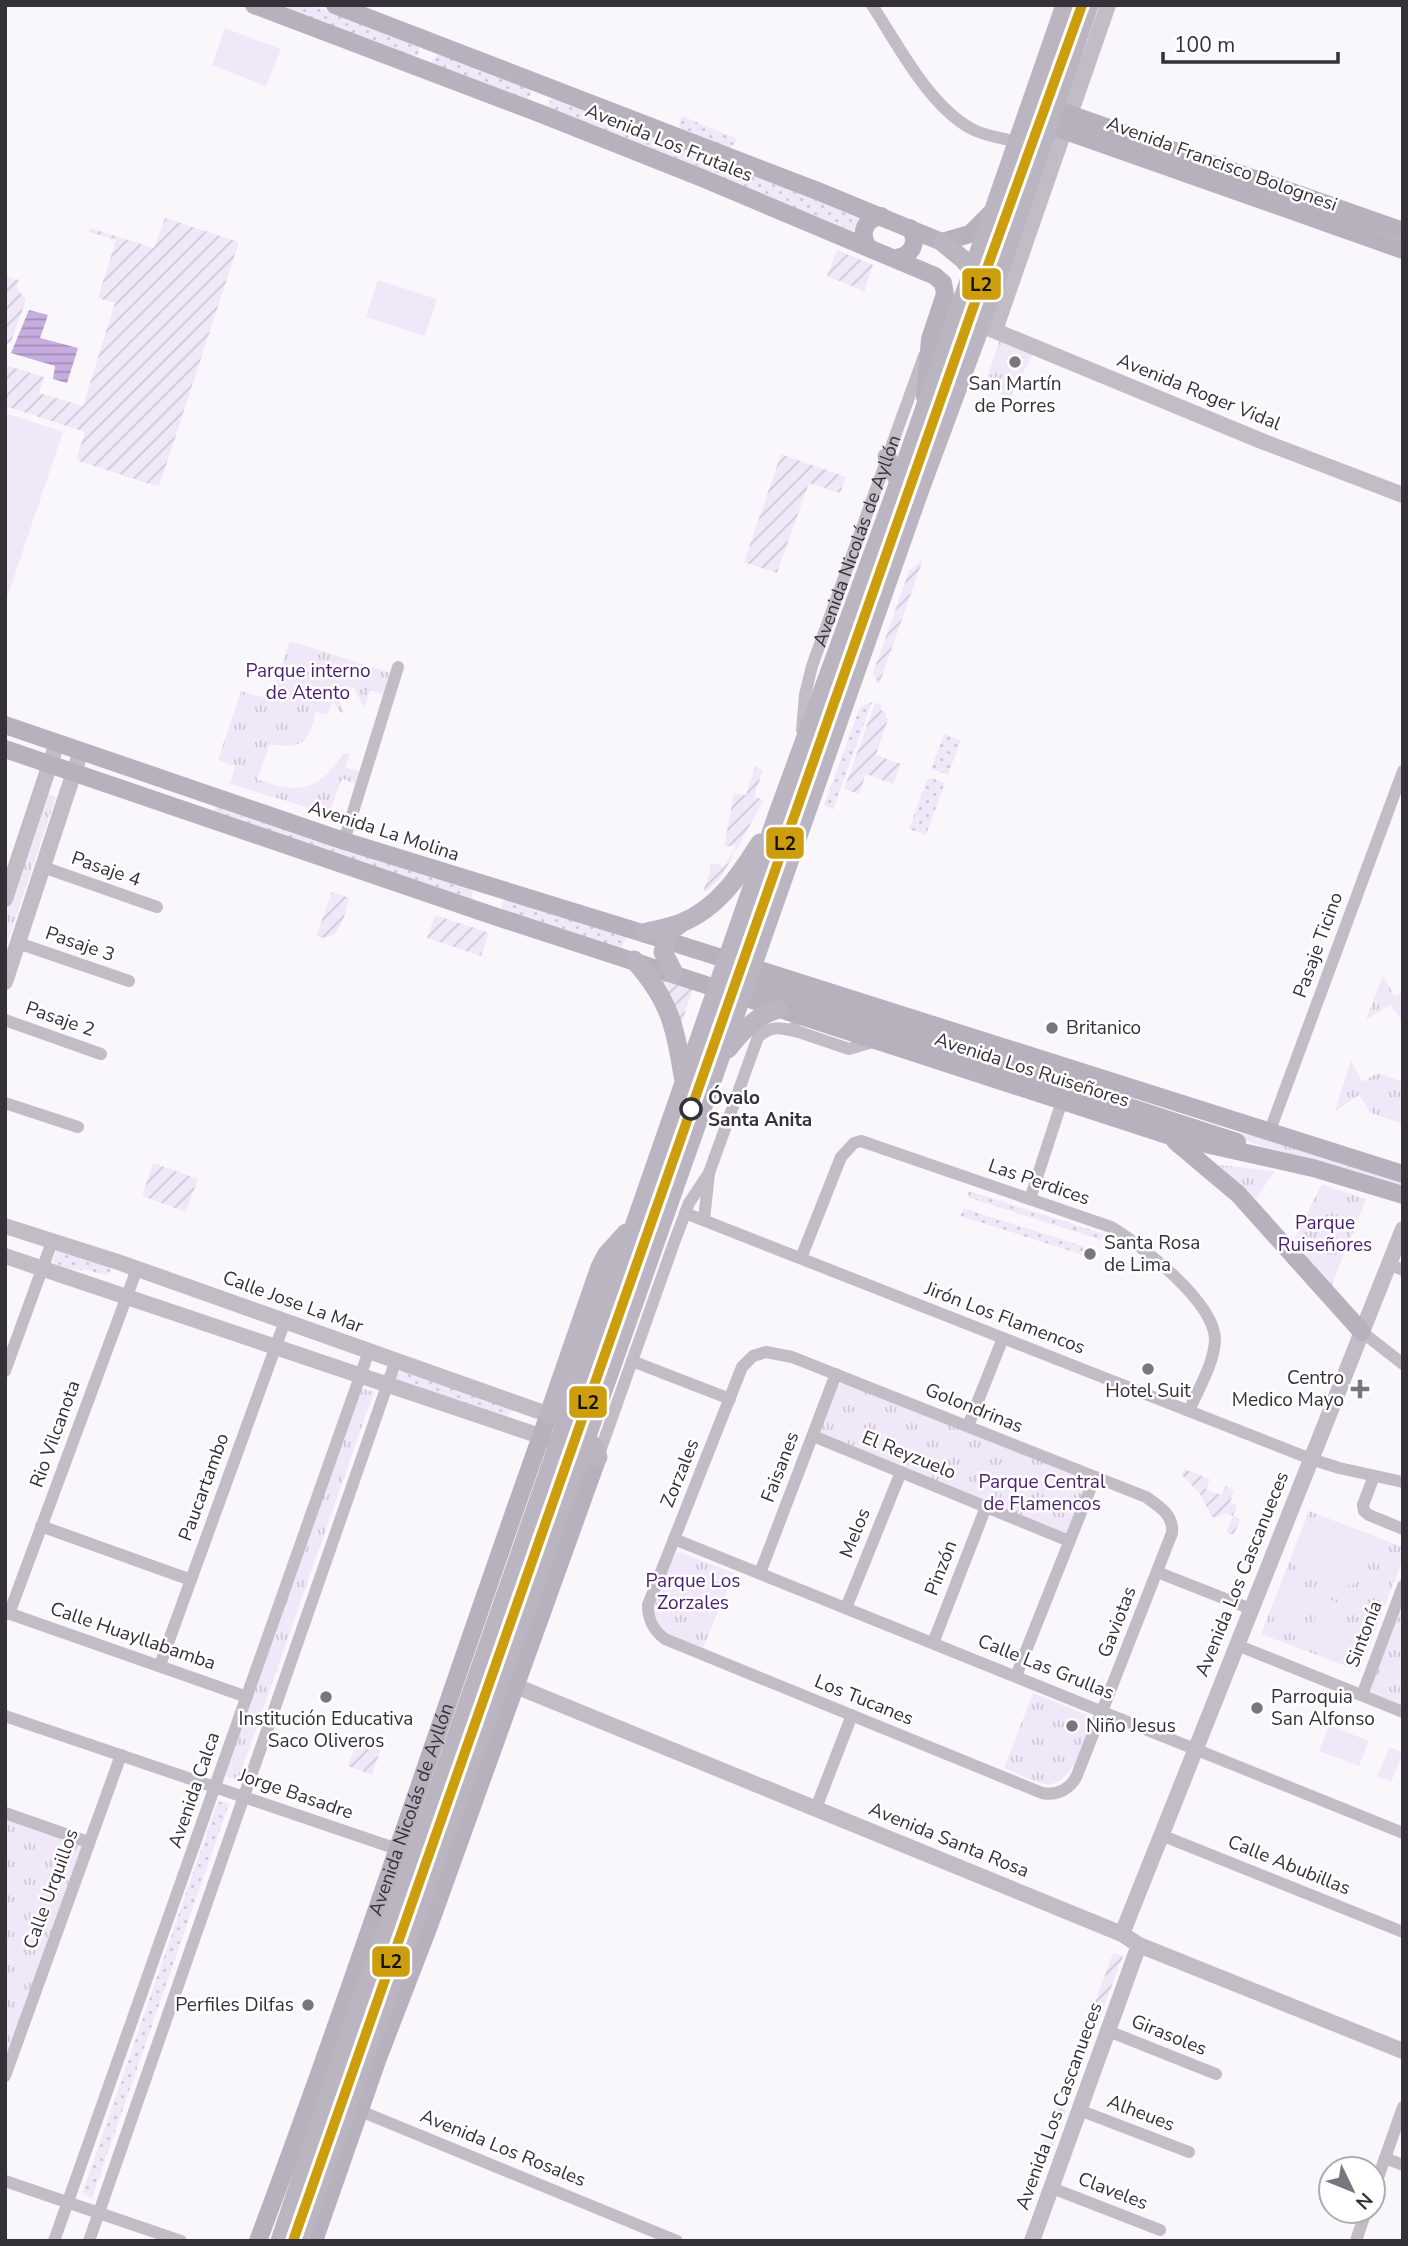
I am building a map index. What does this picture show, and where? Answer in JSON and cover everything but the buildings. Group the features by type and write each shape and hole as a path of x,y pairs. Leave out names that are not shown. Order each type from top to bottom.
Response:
{"main road":[{"name":"Avenida Los Frutales","path":"254,5 539,113 936,276 944,285 944,299 930,339 924,408"},
{"name":"Avenida Los Frutales","path":"335,5 549,86 942,242"},
{"name":"Avenida Nicolás de Ayllón","path":"314,2241 364,1952 479,1671 557,1417 636,1217 801,747 899,482 1065,5"},
{"name":"Avenida Nicolás de Ayllón","path":"258,2241 337,2103 378,2058 509,1683 586,1439 676,1211 719,1061 919,492 988,328 989,299 1059,119 1089,5"},
{"path":"539,113 549,86"},
{"name":"Avenida Francisco Bolognesi","path":"1029,109 1322,212 1403,250"},
{"path":"942,242 970,234 994,209"},
{"name":"Avenida Francisco Bolognesi","path":"1322,212 1403,231"},
{"path":"867,247 863,237 865,226 871,219 881,216"},
{"path":"896,258 904,257 912,249 914,238 910,228"},
{"path":"942,242 973,270 989,299"},
{"path":"887,457 899,482"},
{"name":"Avenida La Molina","path":"5,725 344,841 727,960 747,983"},
{"path":"5,749 491,915 717,988 747,983"},
{"path":"197,815 204,794"},
{"path":"674,973 663,952 669,932 701,912 725,892 777,816"},
{"path":"491,915 500,890"},
{"path":"746,907 759,916 770,915"},
{"path":"592,947 602,921"},
{"path":"680,924 638,935 630,947 634,960 663,997 678,1044 684,1081"},
{"name":"Avenida Los Ruiseñores","path":"747,983 1226,1120 1403,1174"},
{"name":"Avenida Los Ruiseñores","path":"747,983 778,1009 1170,1136 1313,1168"},
{"name":"Avenida Los Ruiseñores","path":"747,983 1403,1195"},
{"path":"719,1061 750,1025 764,1014 778,1009"},
{"name":"Avenida Los Ruiseñores","path":"1119,1103 1226,1120"},
{"path":"1170,1136 1238,1194 1362,1332"},
{"path":"675,1240 676,1211"},
{"name":"Avenida Nicolás de Ayllón","path":"299,2241 337,2103 355,2017 406,1852 550,1439"},
{"path":"509,1683 598,1457 594,1447 586,1439"},
{"name":"Avenida Nicolás de Ayllón","path":"280,2241 337,2103 377,2020 509,1683"},
{"path":"355,2017 364,1952"},
{"path":"377,2020 378,2058"}],"street":[{"path":"872,5 925,86 944,108 971,129 1017,142"},
{"name":"Avenida Nicolás de Ayllón","path":"988,328 1059,119 1108,5"},
{"name":"Avenida Roger Vidal","path":"988,328 1264,442 1403,495"},
{"name":"Avenida Nicolás de Ayllón","path":"801,747 805,695 812,666 930,339"},
{"path":"344,841 398,667"},
{"path":"5,899 57,743"},
{"path":"5,982 81,751"},
{"name":"Pasaje Ticino","path":"1269,1133 1403,771"},
{"name":"Pasaje 4","path":"43,867 157,907"},
{"name":"Pasaje 3","path":"18,943 129,981"},
{"path":"778,1009 788,1024 799,1032"},
{"name":"Pasaje 2","path":"5,1020 101,1055"},
{"path":"704,1220 709,1173 758,1037 777,1026 849,1049 877,1041"},
{"path":"1030,1199 1062,1101"},
{"path":"5,1103 78,1127"},
{"name":"Las Perdices","path":"801,1258 841,1157 854,1143 861,1141 1111,1227 1154,1258 1198,1302 1212,1327 1215,1341 1210,1362 1189,1411"},
{"path":"676,1211 709,1173"},
{"name":"Jirón Los Flamencos","path":"676,1211 1311,1459 1403,1482"},
{"name":"Calle Jose La Mar","path":"5,1226 137,1269 557,1417"},
{"name":"Avenida Los Cascanueces","path":"1122,1934 1362,1332 1396,1267 1403,1229"},
{"path":"598,1457 675,1240"},
{"path":"5,1371 52,1241"},
{"path":"5,1256 550,1439"},
{"name":"Rio Vilcanota","path":"7,1613 137,1269"},
{"name":"Paucartambo","path":"160,1665 285,1321"},
{"path":"1362,1332 1403,1364"},
{"path":"968,1426 1003,1338"},
{"name":"Avenida Calca","path":"54,2241 369,1351"},
{"name":"Golondrinas","path":"766,1352 780,1353 836,1374 1095,1476 1146,1497 1164,1510"},
{"name":"Zorzales","path":"650,1622 648,1605 743,1367 753,1356 766,1352"},
{"path":"89,2241 396,1360"},
{"path":"632,1361 730,1399"},
{"path":"424,1397 430,1372"},
{"name":"Faisanes","path":"760,1573 836,1374"},
{"path":"506,1423 521,1412 522,1405"},
{"name":"El Reyzuelo","path":"813,1436 1069,1541"},
{"name":"Melos","path":"846,1608 901,1472"},
{"path":"1016,1676 1095,1476"},
{"path":"1374,1476 1363,1505 1364,1511 1368,1516 1403,1529"},
{"name":"Pinzón","path":"933,1643 986,1507"},
{"name":"Gaviotas","path":"1069,1786 1077,1775 1103,1711 1173,1528 1164,1510"},
{"path":"41,1526 191,1580"},
{"name":"Calle Las Grullas","path":"674,1539 1403,1833"},
{"path":"1157,1572 1251,1609"},
{"name":"Sintonía","path":"1362,1695 1403,1586"},
{"name":"Calle Huayllabamba","path":"7,1613 247,1697"},
{"name":"Los Tucanes","path":"650,1622 665,1639 1042,1793 1056,1793 1069,1786"},
{"path":"1237,1645 1403,1712"},
{"name":"Avenida Santa Rosa","path":"479,1671 1122,1934 1139,1945 1403,2051"},
{"path":"816,1808 852,1715"},
{"name":"Jorge Basadre","path":"5,1716 406,1852"},
{"name":"Calle Urquillos","path":"5,2076 121,1755"},
{"path":"5,1813 88,1842"},
{"name":"Calle Abubillas","path":"1161,1835 1403,1932"},
{"name":"Avenida Los Cascanueces","path":"1032,2241 1139,1945"},
{"name":"Girasoles","path":"1108,2031 1216,2074"},
{"name":"Avenida Los Rosales","path":"337,2103 677,2241"},
{"path":"1386,2155 1403,2107"},
{"name":"Alheues","path":"1079,2110 1189,2152"},
{"path":"5,2181 181,2241"},
{"name":"Claveles","path":"1052,2188 1160,2230"}],"green space":[{"path":"274,5 312,5 418,44 419,54 415,57"},
{"path":"225,28 281,49 266,86 212,65"},
{"path":"438,54 530,89 531,94 525,101 433,65 432,60"},
{"path":"553,95 861,217 858,229 851,230 552,111 548,105"},
{"path":"682,116 737,139 735,144 726,149 681,130 679,125"},
{"path":"165,218 239,242 159,487 76,460 85,432 5,406 5,365 44,377 39,393 83,406 115,303 98,298 116,240 89,232 90,228 154,248"},
{"path":"837,250 873,265 864,291 827,276"},
{"path":"5,276 19,280 17,288 26,300 11,342 5,345"},
{"path":"378,280 437,299 425,336 366,317"},
{"path":"999,341 1033,354 1010,397 984,388"},
{"path":"5,413 63,432 7,598 5,597"},
{"path":"781,454 846,477 840,493 809,483 777,573 744,562"},
{"path":"923,559 879,685 873,673 909,571"},
{"name":"Parque interno de Atento","path":"290,641 391,673 385,695 370,690 364,708 354,687 337,696 345,714 339,711 333,700 327,715 316,712 310,731 302,742 290,745 270,744 257,779 284,787 296,788 316,782 325,776 343,754 350,753 345,767 361,772 357,784 342,779 329,814 230,784 235,766 218,760 241,691 270,699"},
{"path":"872,702 833,810 824,805 860,707"},
{"path":"875,703 881,704 881,710 887,713 888,719 876,755 901,764 893,784 866,774 859,794 844,789"},
{"path":"944,734 961,740 948,775 931,769"},
{"path":"755,767 763,770 754,797 764,800 721,877 703,892 710,865 718,863 723,867 735,848 734,845 724,847 734,794 746,795"},
{"path":"927,779 945,783 926,835 909,829"},
{"path":"46,794 56,797 5,950 5,916"},
{"path":"215,807 347,852 379,856 470,887 473,900 214,812"},
{"path":"332,892 350,898 343,920 331,936 316,936"},
{"path":"505,900 626,937 621,950 502,911 502,903"},
{"path":"435,915 489,933 481,956 427,938"},
{"path":"653,974 693,988 681,1025"},
{"path":"1383,975 1394,996 1403,992 1403,1022 1390,1005 1366,1020"},
{"path":"1351,1060 1362,1082 1378,1073 1403,1082 1403,1121 1400,1123 1371,1113 1359,1095 1335,1111"},
{"path":"1178,1119 1262,1138 1403,1179 1403,1191"},
{"path":"153,1163 198,1179 186,1212 142,1196"},
{"path":"1219,1165 1275,1171 1255,1200 1216,1168"},
{"name":"Parque Ruiseñores","path":"1322,1184 1366,1199 1331,1287 1293,1241"},
{"path":"969,1191 1104,1234 1101,1240 967,1197"},
{"path":"963,1208 1095,1250 1093,1258 960,1216"},
{"path":"60,1249 109,1265 109,1274 58,1265 53,1262"},
{"path":"402,1371 517,1409 505,1416 399,1382 396,1379 397,1374"},
{"name":"Parque Central de Flamencos","path":"844,1383 1083,1476 1087,1485 1070,1531 1063,1535 822,1436 819,1429 837,1385"},
{"path":"361,1388 374,1392 238,1781 225,1776"},
{"path":"1184,1469 1210,1479 1206,1489 1221,1495 1226,1486 1234,1490 1230,1502 1237,1506 1233,1516 1225,1513 1212,1517 1200,1494 1182,1475"},
{"path":"1309,1511 1403,1547 1403,1559 1359,1671 1261,1634"},
{"path":"1233,1516 1240,1519 1234,1535 1226,1532"},
{"path":"1312,1520 1369,1542 1352,1587 1294,1565"},
{"name":"Parque Los Zorzales","path":"679,1552 734,1573 703,1648 667,1632 656,1616 657,1595 673,1555"},
{"path":"1289,1580 1314,1590 1296,1636 1271,1626"},
{"path":"1324,1597 1350,1608 1332,1652 1306,1641"},
{"path":"1403,1602 1403,1707 1368,1693"},
{"path":"1033,1693 1092,1719 1071,1770 1055,1783 1041,1783 1004,1768"},
{"path":"1329,1725 1369,1741 1359,1766 1319,1751"},
{"path":"359,1735 383,1743 372,1775 348,1766"},
{"path":"1390,1747 1403,1753 1391,1782 1377,1776"},
{"path":"218,1801 229,1804 92,2198 82,2194"},
{"path":"5,1818 84,1845 5,2065"},
{"path":"1113,1953 1123,1956 1098,2022 1089,2019"},
{"path":"1058,2102 1066,2111 1051,2151 1041,2147"}],"shaded area":[{"path":"29,310 48,315 40,338 78,348 67,383 53,379 55,366 11,353"}],"transit line":[{"name":"L2","path":"293,2241 1082,5"}],"place":[{"name":"San Martín de Porres","path":"1015,362"},
{"name":"Britanico","path":"1052,1028"},
{"name":"Óvalo Santa Anita","path":"691,1109"},
{"name":"Santa Rosa de Lima","path":"1090,1254"},
{"name":"Hotel Suit","path":"1148,1369"},
{"name":"Centro Medico Mayo","path":"1360,1389"},
{"name":"Institución Educativa Saco Oliveros","path":"326,1697"},
{"name":"Parroquia San Alfonso","path":"1257,1708"},
{"name":"Niño Jesus","path":"1072,1726"},
{"name":"Perfiles Dilfas","path":"308,2005"}]}
